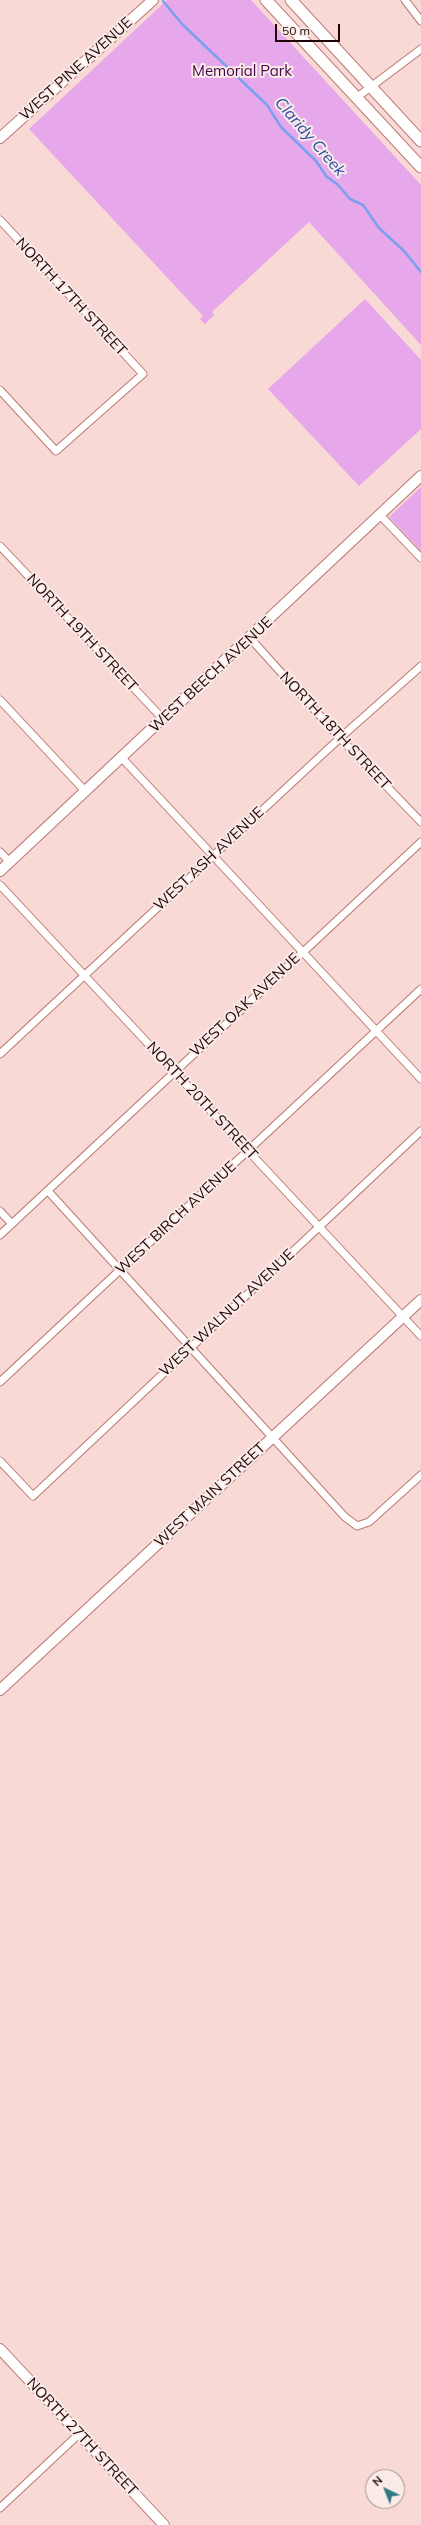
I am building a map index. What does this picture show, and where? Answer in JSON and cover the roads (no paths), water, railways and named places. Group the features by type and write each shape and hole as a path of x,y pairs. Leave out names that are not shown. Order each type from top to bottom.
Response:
{"main road":[{"path":"266,0 421,167"},
{"path":"290,0 421,141"}],"street":[{"name":"WEST PINE AVENUE","path":"0,138 153,0"},
{"path":"405,0 421,21"},
{"path":"356,98 370,85 421,49"},
{"name":"NORTH 17TH STREET","path":"0,220 143,374 56,451 0,390"},
{"name":"WEST BEECH AVENUE","path":"0,871 86,792 421,476"},
{"path":"380,515 421,558"},
{"name":"NORTH 19TH STREET","path":"0,546 163,719"},
{"name":"NORTH 18TH STREET","path":"250,638 340,738 421,822"},
{"name":"WEST ASH AVENUE","path":"0,1054 83,975 340,738 421,666"},
{"path":"0,700 86,792"},
{"path":"122,758 421,1079"},
{"name":"WEST OAK AVENUE","path":"0,1235 421,842"},
{"path":"0,852 10,862"},
{"name":"NORTH 20TH STREET","path":"0,885 421,1336"},
{"name":"WEST BIRCH AVENUE","path":"0,1382 421,989"},
{"name":"WEST WALNUT AVENUE","path":"0,1461 33,1496 421,1131"},
{"path":"48,1191 273,1436 345,1517 357,1526 369,1522 421,1475"},
{"path":"0,1211 12,1224"},
{"name":"WEST MAIN STREET","path":"0,1690 421,1300"},
{"name":"NORTH 27TH STREET","path":"0,2348 164,2525"},
{"path":"0,2508 80,2434"}],"waterway":[{"name":"Claridy Creek","path":"163,1 182,24 267,105 281,127 316,161 326,176 338,185 350,199 363,205 379,228 404,251 421,272"}],"park label":[{"name":"Memorial Park","path":"242,71"}]}
